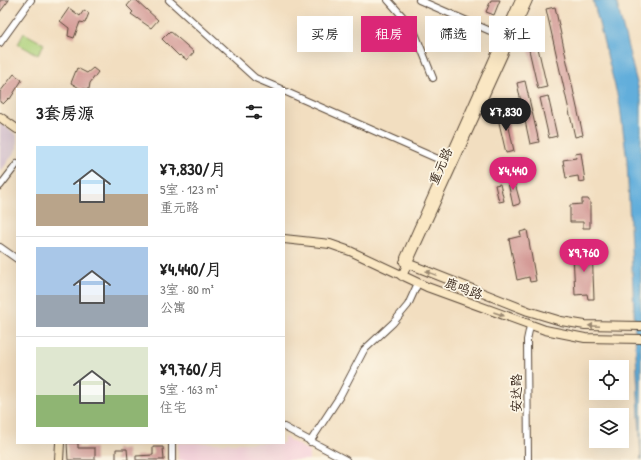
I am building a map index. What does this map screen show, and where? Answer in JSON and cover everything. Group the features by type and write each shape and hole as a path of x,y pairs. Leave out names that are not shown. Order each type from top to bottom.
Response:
{"street":[{"path":"0,43 31,0"},
{"path":"169,0 255,78 279,88"},
{"path":"388,0 413,28 433,78"},
{"path":"419,0 489,30"},
{"name":"重元路","path":"513,16 520,0"},
{"name":"重元路","path":"400,274 528,0"},
{"name":"重元路","path":"405,263 447,163 497,52"},
{"path":"285,90 447,163"},
{"path":"0,117 16,128"},
{"path":"0,186 16,165"},
{"name":"鹿鸣路","path":"285,239 330,244 418,283 530,326 585,338 637,339"},
{"path":"0,247 16,258"},
{"name":"鹿鸣路","path":"405,263 528,311 561,321 585,325 637,326"},
{"path":"310,442 340,396 364,350 394,323 408,305 418,283"},
{"name":"安达路","path":"528,460 527,340 530,326"},
{"path":"285,428 328,452 346,460"},
{"path":"59,460 60,444"},
{"path":"172,444 172,460"},
{"path":"328,452 328,460"}],"shaded area":[{"path":"0,123 16,134 16,149 0,173"},
{"path":"285,438 309,451 309,460 178,460 178,444 285,444"}],"green space":[{"path":"24,33 44,44 38,55 18,44"}],"water":[{"path":"593,0 616,0 641,99 641,460 627,161 620,106"}],"building":[{"path":"0,0 9,0 0,12"},
{"path":"132,0 136,0 158,20 151,28 131,14 133,12 127,6"},
{"path":"491,0 500,0 494,15 486,12"},
{"path":"555,7 583,135 575,137 546,9"},
{"path":"69,8 80,16 84,10 89,13 85,23 80,22 74,38 68,36 69,28 60,21"},
{"path":"170,31 194,52 187,60 180,55 179,56 162,39"},
{"path":"529,52 539,52 547,87 538,89"},
{"path":"77,68 87,73 93,68 98,72 90,83 89,88 79,88 71,83"},
{"path":"14,74 22,80 10,99 9,98 3,104 0,102 0,92"},
{"path":"525,81 539,142 530,144 517,83"},
{"path":"548,96 557,136 549,138 540,98"},
{"path":"506,113 514,151 506,153 497,114"},
{"path":"581,153 585,181 579,182 578,176 566,178 563,160 576,158 575,154"},
{"path":"513,176 520,202 519,204 513,206 507,178"},
{"path":"500,184 504,201 499,202 495,185"},
{"path":"582,199 588,199 590,202 590,228 583,228 583,222 570,222 570,205 582,204"},
{"path":"527,230 536,281 530,282 529,277 517,280 509,239 521,236 520,232"},
{"path":"592,247 594,299 588,299 587,294 575,295 573,253 585,252 585,248"},
{"path":"67,444 78,444 78,448 95,448 95,460 68,460"},
{"path":"153,447 163,447 164,460 136,460 136,456 153,455"},
{"path":"116,449 127,449 128,460 116,460"}]}
